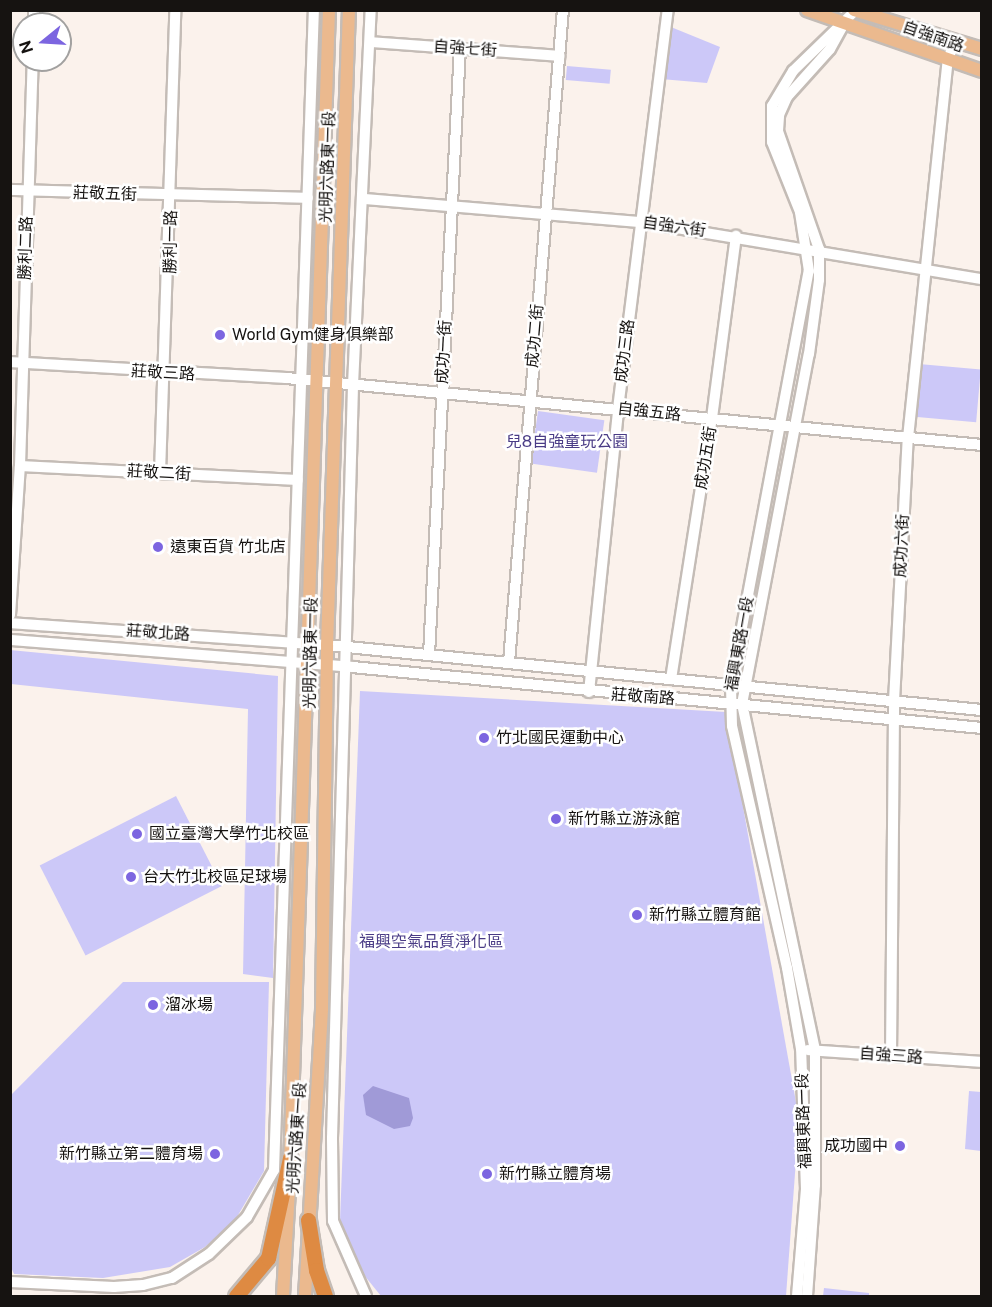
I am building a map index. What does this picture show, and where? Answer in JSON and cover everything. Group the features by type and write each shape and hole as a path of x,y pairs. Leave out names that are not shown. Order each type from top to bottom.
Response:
{"highway":[{"path":"236,1296 268,1258 290,1158"},
{"path":"308,1220 316,1270 325,1296"}],"main road":[{"name":"光明六路東一段","path":"283,1296 290,1158 304,664 329,10"},
{"name":"光明六路東一段","path":"305,1296 322,1010 327,645 349,10"},
{"name":"自強南路","path":"807,10 981,71"},
{"name":"自強南路","path":"856,11 981,49"}],"street":[{"name":"勝利一路","path":"160,473 172,196 175,10"},
{"name":"光明六路東一段","path":"10,1282 114,1287 143,1285 172,1278 209,1254 247,1217 274,1170 314,10"},
{"name":"光明六路東一段","path":"366,1296 333,1221 344,667 353,385 364,199 371,10"},
{"name":"成功二街","path":"509,662 563,10"},
{"name":"成功三路","path":"589,692 618,409 640,222 660,96 668,10"},
{"name":"福興東路一段","path":"797,1296 806,1189 801,1049 736,704 742,688 810,344 813,249 772,142 772,106 793,71 856,11"},
{"name":"成功六街","path":"891,1056 894,701 908,438 948,60 955,40"},
{"name":"自強七街","path":"370,42 559,56"},
{"name":"成功一街","path":"429,655 460,48"},
{"name":"勝利二路","path":"10,615 20,466 33,72"},
{"name":"莊敬五街","path":"10,190 308,198"},
{"name":"自強六街","path":"364,199 546,212 640,222 736,236 981,279"},
{"name":"成功五街","path":"671,679 712,418 736,236"},
{"name":"福興東路一段","path":"807,1296 815,1185 814,1050 731,686 807,294 813,249"},
{"name":"莊敬三路","path":"10,362 166,374 316,382"},
{"name":"自強五路","path":"316,382 981,445"},
{"name":"莊敬二街","path":"20,466 298,480"},
{"name":"莊敬北路","path":"10,623 306,643"},
{"name":"莊敬北路","path":"10,640 304,664"},
{"name":"莊敬南路","path":"306,643 981,710"},
{"name":"莊敬南路","path":"304,664 736,704 894,722 981,728"},
{"path":"322,1010 337,981"},
{"name":"自強三路","path":"801,1049 981,1062"},
{"path":"981,1057 981,1062"}],"green space":[{"path":"666,25 720,47 707,83 661,79"},
{"path":"567,66 611,70 610,84 566,80"},
{"path":"919,364 981,369 976,422 914,417"},
{"name":"兒8自強童玩公園","path":"538,411 604,420 597,473 531,463"},
{"path":"10,650 278,676 273,978 243,974 248,709 11,684"},
{"name":"福興空氣品質淨化區","path":"360,691 726,712 799,1119 786,1296 381,1296 364,1275 340,1221"},
{"name":"台大竹北校區足球場","path":"176,796 222,886 86,955 40,865"},
{"path":"123,982 269,982 264,1171 234,1222 205,1247 170,1267 103,1278 14,1274 10,1265 11,1095"},
{"path":"969,1091 981,1092 981,1151 965,1149"},
{"path":"824,1288 869,1293 869,1296 823,1296"}],"shaded area":[{"path":"373,1086 409,1098 413,1118 410,1126 394,1129 366,1115 363,1095"}],"place":[{"name":"World Gym健身俱樂部","path":"220,335"},
{"name":"遠東百貨 竹北店","path":"158,547"},
{"name":"竹北國民運動中心","path":"484,738"},
{"name":"新竹縣立游泳館","path":"556,819"},
{"name":"國立臺灣大學竹北校區","path":"137,834"},
{"name":"台大竹北校區足球場","path":"131,877"},
{"name":"新竹縣立體育館","path":"637,915"},
{"name":"溜冰場","path":"153,1005"},
{"name":"成功國中","path":"900,1146"},
{"name":"新竹縣立第二體育場","path":"215,1154"},
{"name":"新竹縣立體育場","path":"487,1174"}]}
